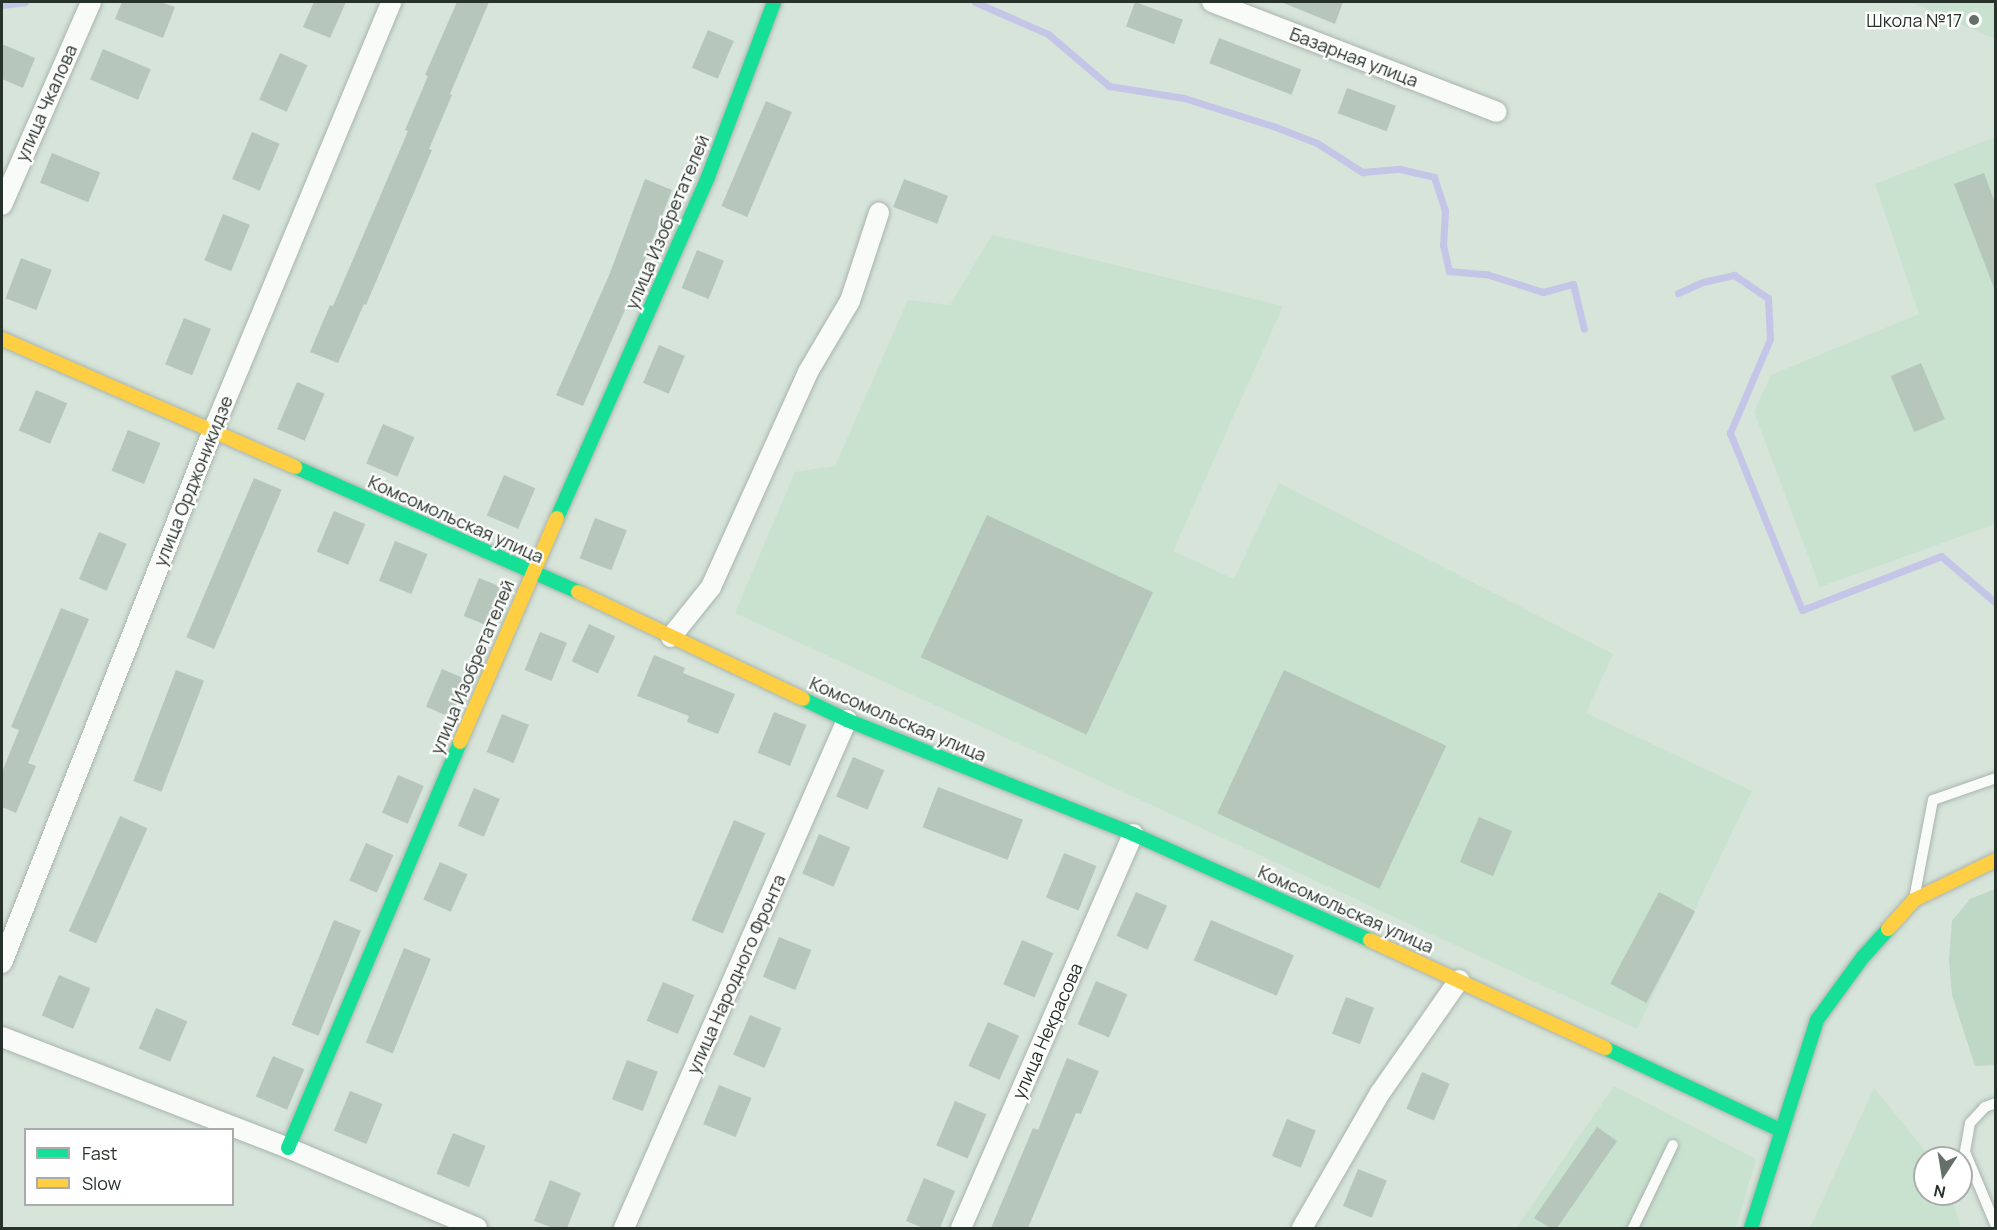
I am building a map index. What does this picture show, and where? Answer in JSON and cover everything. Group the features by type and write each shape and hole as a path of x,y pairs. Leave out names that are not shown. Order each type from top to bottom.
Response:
{"street":[{"name":"улица Чкалова","path":"2,205 91,2"},
{"name":"улица Орджоникидзе","path":"2,963 212,433 391,2"},
{"name":"улица Изобретателей","path":"288,1148 532,571 708,177 774,2"},
{"name":"Базарная улица","path":"1212,2 1497,112"},
{"path":"671,637 711,587 808,372 850,301 879,213"},
{"name":"Комсомольская улица","path":"2,339 212,433 532,571 847,720 1133,834 1459,980 1782,1131"},
{"name":"улица Народного Фронта","path":"624,1228 847,720"},
{"name":"улица Некрасова","path":"961,1228 1133,834"},
{"path":"1751,1228 1817,1020 1863,957 1914,900 1995,860"},
{"path":"1302,1228 1380,1093 1459,980"},
{"path":"2,1037 288,1148 477,1228"}],"lane":[{"path":"1914,900 1933,800 1995,778"},
{"path":"1995,1103 1985,1107 1970,1123 1965,1152 1995,1226"},
{"path":"1633,1228 1673,1145"}],"shaded area":[{"name":"Школа №17","path":"1910,2 1995,2 1995,39"},
{"path":"1995,137 1995,524 1820,587 1754,412 1771,375 1919,314 1875,184"},
{"path":"992,235 1283,306 1173,551 1234,579 1279,483 1613,654 1586,713 1752,791 1637,1029 735,613 795,472 835,466 908,300 950,305"},
{"path":"1995,889 1995,1065 1975,1066 1952,995 1949,959 1952,921 1970,899"},
{"path":"1614,1086 1756,1159 1736,1228 1516,1228"},
{"path":"1874,1088 1921,1146 1913,1146 1913,1206 1954,1206 1961,1228 1810,1228"}],"building":[{"path":"122,2 160,2 175,7 163,38 115,19"},
{"path":"314,2 346,2 330,38 303,27"},
{"path":"457,2 489,2 450,94 452,95 429,149 432,150 366,305 364,304 338,363 310,352 330,305 333,306 408,131 405,130 428,76 425,75"},
{"path":"1135,2 1183,19 1174,44 1126,26"},
{"path":"1281,2 1343,2 1335,24"},
{"path":"708,30 734,41 718,79 692,68"},
{"path":"1219,38 1301,70 1291,95 1209,63"},
{"path":"2,44 35,58 23,88 2,79"},
{"path":"103,49 151,69 138,100 90,79"},
{"path":"280,53 307,65 287,112 259,100"},
{"path":"1347,88 1396,106 1387,131 1338,113"},
{"path":"766,101 792,112 747,217 721,206"},
{"path":"252,132 280,144 260,191 232,179"},
{"path":"52,153 100,172 88,202 40,183"},
{"path":"1984,173 1995,203 1994,288 1954,184"},
{"path":"645,179 672,190 628,303 583,406 556,395 610,273"},
{"path":"904,179 948,196 937,224 893,207"},
{"path":"223,214 250,225 231,271 204,260"},
{"path":"697,250 724,261 709,299 682,288"},
{"path":"21,258 52,270 36,310 6,298"},
{"path":"184,318 211,329 192,375 165,364"},
{"path":"659,345 685,356 669,394 643,383"},
{"path":"1921,363 1945,419 1914,432 1891,376"},
{"path":"297,382 325,394 305,441 277,429"},
{"path":"36,390 67,403 50,444 19,431"},
{"path":"383,424 414,437 397,477 366,464"},
{"path":"128,430 160,443 144,484 112,471"},
{"path":"504,475 535,488 518,529 487,516"},
{"path":"254,478 282,490 214,649 186,637"},
{"path":"334,511 365,524 348,565 317,552"},
{"path":"987,515 1153,592 1087,735 921,657"},
{"path":"595,518 627,530 611,570 580,558"},
{"path":"99,532 127,544 107,591 79,579"},
{"path":"395,541 427,554 411,594 379,581"},
{"path":"479,578 506,589 491,627 464,616"},
{"path":"61,608 89,619 28,763 36,766 16,813 2,807 2,772 19,730 11,727"},
{"path":"589,624 615,636 598,673 572,661"},
{"path":"540,632 567,643 552,681 525,670"},
{"path":"654,655 685,668 683,673 735,694 718,734 687,722 689,716 637,696"},
{"path":"442,669 468,680 452,718 426,707"},
{"path":"176,670 204,681 161,792 133,781"},
{"path":"1284,670 1446,746 1379,889 1217,813"},
{"path":"774,712 806,725 790,766 758,753"},
{"path":"502,714 529,725 514,763 487,752"},
{"path":"853,757 884,770 867,810 836,797"},
{"path":"398,775 424,786 408,824 382,813"},
{"path":"938,787 1023,820 1008,860 923,827"},
{"path":"474,788 500,799 484,837 458,826"},
{"path":"120,816 147,828 96,943 69,931"},
{"path":"1479,817 1512,831 1493,876 1460,862"},
{"path":"734,820 765,833 723,934 691,920"},
{"path":"819,834 850,847 833,887 802,874"},
{"path":"366,843 393,855 377,893 349,880"},
{"path":"1064,853 1096,866 1078,911 1046,898"},
{"path":"440,862 467,874 451,912 423,899"},
{"path":"1136,892 1167,906 1148,950 1116,936"},
{"path":"1659,892 1695,911 1646,1003 1610,984"},
{"path":"334,920 361,931 319,1036 292,1025"},
{"path":"1211,920 1294,955 1277,996 1194,961"},
{"path":"779,937 811,950 795,990 763,977"},
{"path":"1022,940 1053,953 1035,997 1003,984"},
{"path":"404,948 431,959 393,1053 366,1043"},
{"path":"59,975 90,988 73,1029 42,1016"},
{"path":"1096,981 1127,994 1109,1038 1078,1024"},
{"path":"663,982 694,995 678,1034 647,1021"},
{"path":"1346,997 1374,1008 1360,1044 1332,1033"},
{"path":"156,1008 187,1021 170,1062 139,1049"},
{"path":"750,1015 781,1028 764,1068 733,1055"},
{"path":"988,1022 1019,1036 1000,1080 968,1066"},
{"path":"273,1056 304,1069 287,1110 256,1097"},
{"path":"1067,1058 1099,1071 1081,1114 1076,1113 1028,1228 991,1228 1033,1128 1038,1130"},
{"path":"627,1060 658,1072 643,1111 612,1099"},
{"path":"1422,1072 1450,1084 1434,1121 1406,1109"},
{"path":"719,1085 751,1098 736,1137 703,1124"},
{"path":"350,1091 382,1104 366,1144 334,1131"},
{"path":"955,1101 986,1114 968,1158 936,1145"},
{"path":"1287,1119 1316,1131 1301,1168 1272,1156"},
{"path":"1597,1127 1617,1141 1557,1228 1550,1228 1534,1218"},
{"path":"453,1133 485,1146 469,1187 437,1174"},
{"path":"1358,1169 1387,1181 1372,1218 1343,1206"},
{"path":"924,1178 955,1191 940,1228 923,1228 906,1221"},
{"path":"550,1180 581,1193 567,1228 553,1228 534,1221"}],"waterway":[{"path":"2,5 25,2"},
{"path":"975,2 1048,34 1109,86 1184,98 1273,126 1317,143 1362,172 1400,169 1434,177 1445,210 1443,245 1449,271 1486,274 1543,292 1573,284 1584,329"},
{"path":"1678,293 1703,282 1734,275 1768,298 1770,339 1730,433 1802,610 1941,556 1996,603"}],"traffic: fast":[{"path":"557,518 708,177 774,2"},
{"path":"295,467 578,592"},
{"path":"803,699 847,720 1133,834 1370,940"},
{"path":"288,1148 460,742"},
{"path":"1751,1228 1817,1020 1863,957 1888,929"},
{"path":"1605,1048 1782,1131"}],"traffic: slow":[{"path":"2,339 295,467"},
{"path":"460,742 557,518"},
{"path":"578,592 803,699"},
{"path":"1888,929 1914,900 1996,860"},
{"path":"1370,940 1605,1048"}],"place":[{"name":"Школа №17","path":"1974,20"}]}
